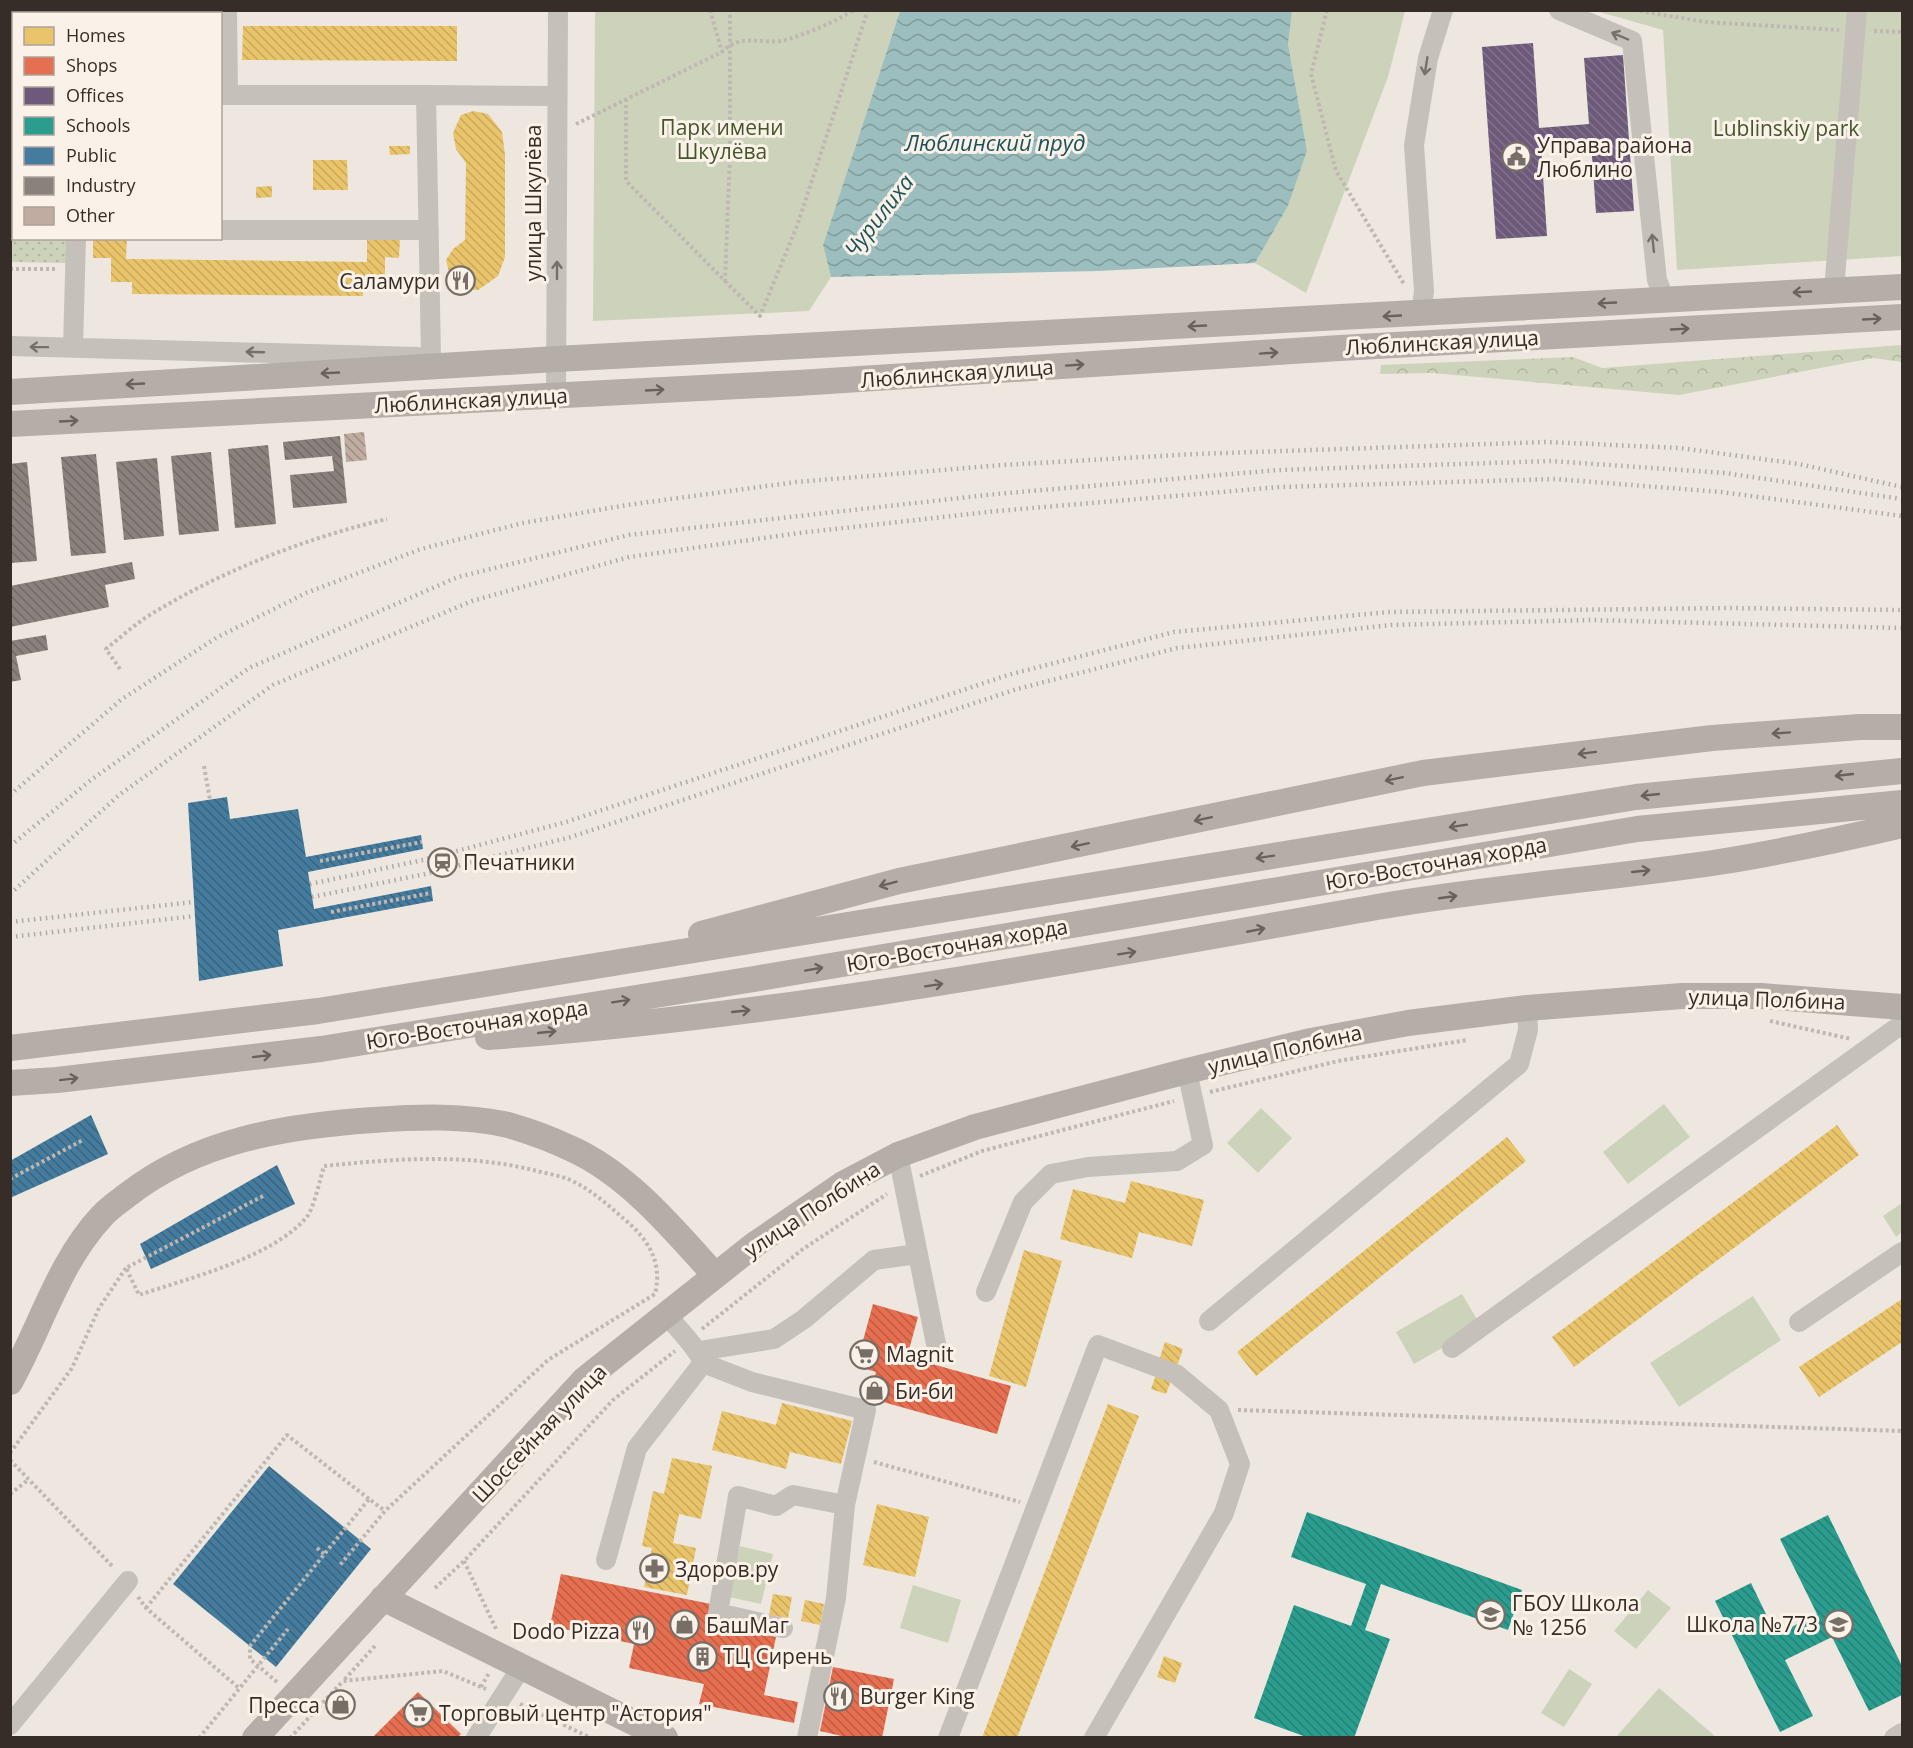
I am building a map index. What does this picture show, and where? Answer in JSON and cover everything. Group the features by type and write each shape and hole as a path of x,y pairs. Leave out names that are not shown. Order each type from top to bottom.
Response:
{"main road":[{"name":"Люблинская улица","path":"10,392 502,363 1415,303 1665,300 1902,287"},
{"name":"Люблинская улица","path":"10,424 798,384 1340,348 1902,317"},
{"path":"567,969 899,881 1137,834 1424,773 1712,738 1860,727 1902,727"},
{"name":"Юго-Восточная хорда","path":"10,1048 318,1011 1636,797 1902,771"},
{"name":"Юго-Восточная хорда","path":"10,1083 57,1080 321,1049 778,975 1637,828 1902,803"},
{"path":"321,1049 537,1034 854,998 1198,941 1380,906 1727,860 1815,845 1902,825"},
{"name":"улица Полбина","path":"714,1274 843,1184 898,1155 975,1127 1186,1071 1311,1041 1408,1023 1527,1008 1716,996 1772,996 1902,1007"},
{"path":"10,1382 26,1355 60,1274 102,1216 144,1182 182,1160 250,1136 321,1123 429,1116 508,1125 573,1149 619,1178 668,1224 714,1274"},
{"name":"Шоссейная улица","path":"255,1737 584,1380 714,1274"},
{"path":"383,1598 665,1737"}],"street":[{"path":"227,10 224,95 557,96"},
{"name":"улица Шкулёва","path":"556,395 558,10"},
{"path":"1415,303 1424,291 1414,145 1428,58 1443,10"},
{"path":"1559,10 1632,41 1657,280 1665,300"},
{"path":"1834,290 1857,10"},
{"path":"426,95 431,357"},
{"path":"222,230 429,230"},
{"path":"73,347 76,240"},
{"path":"10,346 431,357 502,363"},
{"path":"1209,1321 1519,1064 1528,1030 1527,1008"},
{"path":"1452,1348 1902,1024"},
{"path":"986,1292 1023,1202 1051,1174 1088,1167 1177,1161 1203,1145 1186,1071"},
{"path":"898,1155 936,1344"},
{"path":"1799,1322 1902,1252"},
{"path":"606,1560 637,1448 696,1352 774,1339 804,1319 874,1260 917,1254"},
{"path":"666,1314 696,1352 752,1382 866,1410 845,1505 836,1598 807,1737"},
{"path":"948,1737 1098,1345 1176,1374 1219,1410 1240,1464 1224,1513 1094,1737"},
{"path":"783,1628 718,1613 738,1496 776,1506 794,1495 845,1505"},
{"path":"10,1725 128,1581"},
{"path":"476,1737 522,1666"},
{"path":"1894,1737 1902,1733"}],"path":[{"path":"710,10 722,52"},
{"path":"725,281 730,154 730,10"},
{"path":"574,125 722,52 729,44 746,40 786,40 854,10"},
{"path":"626,99 626,181 760,316 797,226 868,10"},
{"path":"1327,10 1311,74 1336,171 1415,303"},
{"path":"1634,10 1706,22 1902,32"},
{"path":"10,269 75,269"},
{"path":"120,669 106,649 152,613 245,566 349,528 387,519"},
{"path":"204,766 210,800"},
{"path":"321,861 422,842"},
{"path":"331,912 432,893"},
{"path":"1761,1018 1874,1045"},
{"path":"435,1588 464,1561 613,1400 696,1352 803,1249 876,1199 903,1187 925,1173 982,1151 1193,1096 1338,1061 1473,1039"},
{"path":"10,1179 83,1140"},
{"path":"126,1268 139,1295 208,1272 278,1242 308,1217 324,1166 404,1158 496,1161 568,1179 596,1195 630,1224 650,1245 657,1264 659,1280 656,1294 548,1360 385,1511 340,1565"},
{"path":"10,1453 72,1368 99,1308 126,1268 263,1196"},
{"path":"1219,1410 1902,1431"},
{"path":"146,1608 287,1435 385,1511"},
{"path":"856,1457 1036,1506"},
{"path":"10,1460 128,1581 146,1608 240,1689"},
{"path":"10,1494 28,1480"},
{"path":"259,1666 250,1659 250,1646 369,1499"},
{"path":"317,1548 324,1554"},
{"path":"289,1586 294,1590"},
{"path":"199,1737 288,1629"},
{"path":"290,1737 375,1646"},
{"path":"343,1681 443,1671 503,1695 591,1737"}],"green space":[{"name":"Парк имени Шкулёва","path":"595,11 900,11 823,245 831,277 809,311 593,321"},
{"path":"1292,11 1405,11 1388,77 1306,293 1255,263 1288,206 1307,151 1288,44"},
{"name":"Lublinskiy park","path":"1596,11 1902,11 1902,256 1677,270 1663,30"},
{"path":"12,119 12,240 67,240 67,263 11,262"},
{"path":"1902,345 1902,362 1873,358 1679,395 1432,373 1380,374 1381,365 1573,357 1602,368"},
{"path":"1664,1104 1690,1137 1628,1184 1603,1152"},
{"path":"1261,1108 1292,1138 1258,1173 1227,1143"},
{"path":"1902,1203 1902,1232 1896,1237 1883,1216"},
{"path":"1462,1294 1481,1326 1414,1364 1396,1332"},
{"path":"1753,1296 1781,1340 1679,1407 1650,1363"},
{"path":"740,1546 773,1554 761,1604 729,1597"},
{"path":"913,1585 961,1600 948,1643 900,1628"},
{"path":"1648,1590 1671,1608 1636,1649 1614,1631"},
{"path":"1569,1669 1592,1684 1564,1727 1541,1713"},
{"path":"1659,1688 1716,1737 1616,1737"}],"water":[{"name":"Люблинский пруд","path":"900,11 1292,11 1288,44 1307,151 1288,206 1255,263 1098,271 831,277 823,245"}],"building: Homes":[{"path":"119,10 158,10 158,12 119,12"},
{"path":"243,26 457,26 457,61 242,60"},
{"path":"473,111 488,114 502,132 505,155 505,257 498,276 478,290 453,288 446,260 453,249 465,240 466,163 456,149 453,133 461,115"},
{"path":"389,146 410,146 410,154 390,155"},
{"path":"313,160 347,160 348,190 313,190"},
{"path":"272,186 272,197 256,198 256,187"},
{"path":"367,237 400,237 399,258 385,257 385,279 363,279 363,296 132,294 132,282 111,282 111,258 93,258 93,240 127,240 126,259 367,262"},
{"path":"1837,1125 1859,1155 1574,1367 1552,1337"},
{"path":"1507,1137 1526,1161 1256,1376 1237,1352"},
{"path":"1131,1181 1204,1200 1192,1246 1139,1232 1132,1258 1060,1239 1073,1189 1125,1203"},
{"path":"1024,1250 1062,1261 1026,1387 989,1376"},
{"path":"1902,1299 1902,1342 1819,1397 1799,1367"},
{"path":"1165,1342 1183,1349 1176,1369 1158,1363"},
{"path":"1157,1372 1172,1378 1166,1394 1151,1389"},
{"path":"782,1403 852,1421 841,1464 790,1452 786,1469 712,1450 722,1411 776,1425"},
{"path":"1108,1404 1139,1416 1017,1738 982,1738"},
{"path":"672,1458 712,1466 701,1519 679,1514 673,1543 696,1548 687,1595 644,1587 652,1548 642,1546 653,1491 664,1494"},
{"path":"877,1504 929,1517 915,1577 863,1565"},
{"path":"773,1594 792,1597 788,1618 769,1615"},
{"path":"805,1600 824,1604 820,1625 801,1621"},
{"path":"1164,1656 1182,1663 1175,1683 1157,1677"}],"building: Shops":[{"path":"873,1304 918,1317 907,1357 1011,1386 997,1434 869,1398 876,1372 856,1366"},
{"name":"ТЦ Сирень","path":"561,1574 716,1605 712,1624 776,1637 764,1695 798,1702 794,1723 699,1704 704,1684 629,1668 634,1644 550,1626"},
{"path":"833,1667 894,1679 882,1738 850,1738 820,1731"},
{"name":"Торговый центр \"Астория\"","path":"418,1692 461,1734 457,1738 372,1738"}],"building: Offices":[{"path":"1533,43 1539,128 1589,124 1584,58 1623,55 1634,211 1596,213 1591,142 1541,146 1547,236 1496,239 1482,47"}],"building: Schools":[{"path":"10,21 12,21 12,75 10,75"},
{"name":"ГБОУ Школа № 1256","path":"1307,1512 1522,1590 1508,1630 1381,1584 1365,1630 1390,1639 1354,1738 1309,1738 1254,1718 1294,1605 1351,1626 1366,1584 1291,1557"},
{"name":"Школа №773","path":"1828,1515 1902,1666 1902,1695 1869,1711 1832,1637 1785,1660 1813,1716 1780,1732 1715,1601 1751,1583 1776,1635 1817,1614 1780,1539"}],"building: Public":[{"path":"227,797 230,819 298,809 306,857 421,835 423,849 308,872 314,909 431,886 433,901 278,930 283,966 199,981 188,803"},
{"path":"91,1115 108,1154 10,1198 10,1161"},
{"path":"277,1165 295,1204 151,1269 140,1244"},
{"path":"269,1466 371,1549 276,1667 173,1584"}],"building: Industry":[{"path":"340,436 347,503 293,508 290,475 334,471 332,456 285,460 283,442"},
{"path":"268,445 276,524 235,528 228,449"},
{"path":"211,452 219,531 179,535 171,456"},
{"path":"96,454 106,553 71,556 61,457"},
{"path":"157,458 164,536 124,540 116,462"},
{"path":"27,462 37,561 10,563 10,464"},
{"path":"132,562 135,579 105,585 109,607 10,627 10,586"},
{"path":"46,635 48,650 16,656 21,680 10,682 10,641"}],"building: Other":[{"path":"364,432 367,460 346,462 344,434"}],"railway":[{"path":"10,795 122,699 216,638 306,593 421,549 523,523 627,505 796,482 1003,465 1195,454 1547,442 1680,448 1799,464 1902,487"},
{"path":"10,846 91,780 249,668 458,577 629,535 996,494 1278,470 1551,461 1725,473 1902,499"},
{"path":"10,894 119,795 273,685 472,601 629,557 799,533 997,511 1280,487 1555,479 1721,492 1902,516"},
{"path":"310,884 423,860 566,822 1008,675 1174,632 1389,612 1730,608 1902,610"},
{"path":"312,897 425,874 571,837 1017,689 1177,648 1391,625 1592,620 1902,628"},
{"path":"10,922 194,902"},
{"path":"10,937 195,916"}],"place":[{"name":"Управа района Люблино","path":"1516,157"},
{"name":"Саламури","path":"461,281"},
{"name":"Печатники","path":"442,862"},
{"name":"Magnit","path":"865,1354"},
{"name":"Би-би","path":"874,1391"},
{"name":"Здоров.ру","path":"654,1569"},
{"name":"ГБОУ Школа № 1256","path":"1491,1615"},
{"name":"Школа №773","path":"1839,1624"},
{"name":"БашМаг","path":"685,1625"},
{"name":"Dodo Pizza","path":"641,1631"},
{"name":"ТЦ Сирень","path":"702,1656"},
{"name":"Burger King","path":"839,1696"},
{"name":"Пресса","path":"341,1705"},
{"name":"Торговый центр \"Астория\"","path":"418,1713"}],"water label":[{"name":"Чурилиха","path":"878,215"}]}
